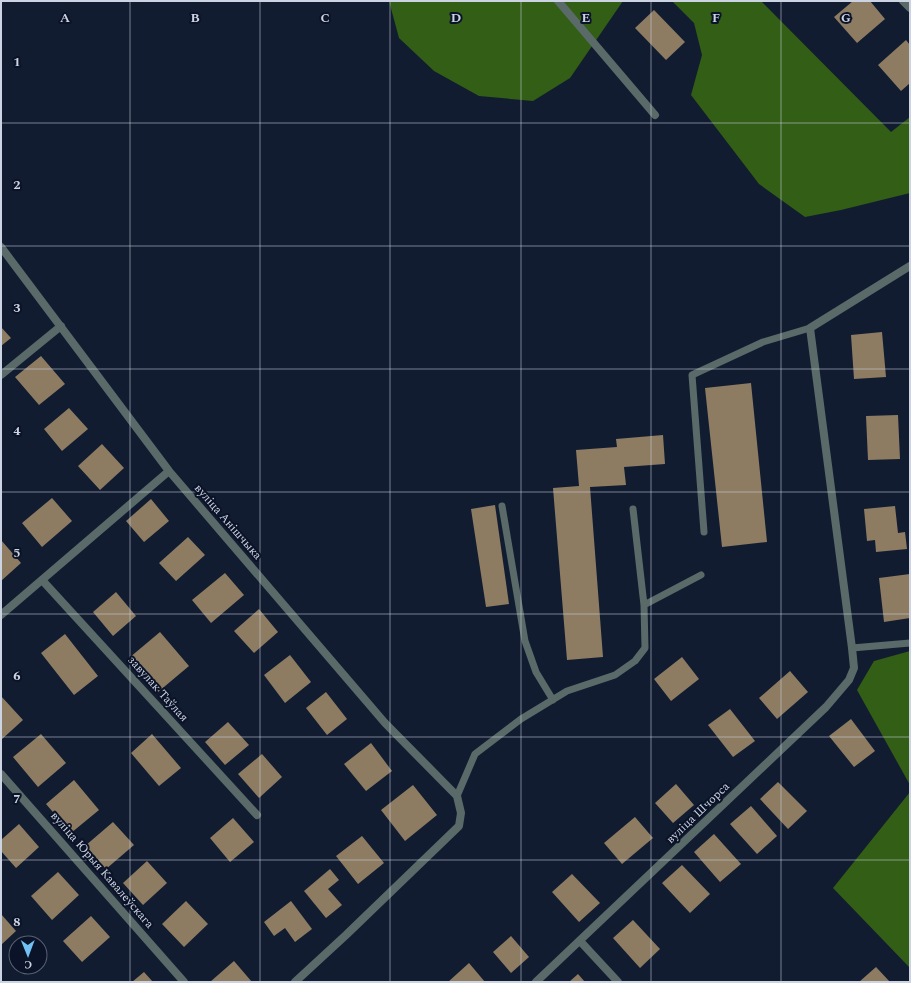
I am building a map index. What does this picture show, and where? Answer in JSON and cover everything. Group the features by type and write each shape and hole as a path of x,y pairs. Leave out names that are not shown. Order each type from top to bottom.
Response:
{"street":[{"path":"558,1 655,115"},
{"path":"903,1 910,8"},
{"name":"вуліца Анішчыка","path":"1,247 169,471 385,723 457,796"},
{"path":"810,328 910,266"},
{"path":"1,375 61,326"},
{"name":"вуліца Шчорса","path":"536,982 826,707 849,680 854,668 852,648 810,328"},
{"path":"1,615 169,471"},
{"name":"завулак Таўлая","path":"42,580 257,815"},
{"name":"вуліца Юрыя Кавалеўскага","path":"1,774 184,982"},
{"path":"295,982 459,826 461,813 457,796"},
{"path":"580,941 618,982"}],"lane":[{"path":"704,532 692,375 763,342 810,328"},
{"path":"502,506 525,641 536,672 553,700"},
{"path":"457,796 475,754 521,719 567,690 615,675 635,661 645,648 644,605 633,509"},
{"path":"644,605 701,575"},
{"path":"852,648 910,643"}],"green space":[{"path":"389,1 623,1 570,78 533,101 479,96 434,71 399,38"},
{"path":"672,1 761,1 891,132 910,117 910,193 805,217 759,184 691,95 702,55 694,23"},
{"path":"910,651 910,785 857,690 874,661"},
{"path":"910,792 910,968 833,888"}],"building":[{"path":"853,1 870,1 885,19 857,43 834,17"},
{"path":"654,10 685,42 666,60 635,28"},
{"path":"906,40 910,45 910,83 901,91 878,65"},
{"path":"1,327 11,338 1,346"},
{"path":"882,332 886,377 854,379 851,335"},
{"path":"41,356 65,384 39,405 15,377"},
{"path":"751,383 767,542 722,547 705,388"},
{"path":"69,408 88,429 62,451 44,429"},
{"path":"898,415 900,459 868,460 866,416"},
{"path":"663,435 665,464 624,467 626,485 590,487 603,657 567,660 553,488 579,486 576,450 617,447 616,439"},
{"path":"102,444 124,468 100,490 78,466"},
{"path":"52,498 72,521 42,547 22,523"},
{"path":"151,499 169,521 144,542 126,521"},
{"path":"495,505 509,604 486,607 471,509"},
{"path":"895,506 898,533 905,532 907,549 876,552 875,540 867,541 864,509"},
{"path":"188,537 205,555 176,581 159,563"},
{"path":"1,540 21,563 1,581"},
{"path":"225,573 244,595 211,623 192,600"},
{"path":"910,574 910,618 884,622 879,578"},
{"path":"116,592 136,616 113,636 93,612"},
{"path":"259,609 278,632 254,653 234,631"},
{"path":"160,632 189,666 158,692 129,658"},
{"path":"65,634 98,676 74,695 41,653"},
{"path":"290,655 311,682 285,703 264,675"},
{"path":"682,657 699,679 671,701 654,679"},
{"path":"790,671 808,692 777,719 759,698"},
{"path":"326,692 347,719 327,735 306,708"},
{"path":"1,696 23,720 1,740"},
{"path":"730,709 755,741 733,757 708,725"},
{"path":"851,719 875,751 854,767 829,736"},
{"path":"228,722 249,745 225,765 205,742"},
{"path":"41,734 66,763 38,787 13,757"},
{"path":"152,734 181,768 159,786 131,753"},
{"path":"371,743 392,771 366,791 344,764"},
{"path":"262,754 282,777 259,798 238,774"},
{"path":"74,780 99,810 71,833 46,804"},
{"path":"778,782 807,811 788,829 760,799"},
{"path":"676,784 694,805 673,823 655,803"},
{"path":"413,785 437,815 405,841 381,810"},
{"path":"751,806 777,836 757,854 730,824"},
{"path":"635,817 653,838 622,864 604,843"},
{"path":"233,818 254,842 230,862 210,838"},
{"path":"113,822 134,845 106,869 85,846"},
{"path":"19,824 39,847 16,868 1,851 1,840"},
{"path":"714,834 741,864 720,882 694,852"},
{"path":"362,836 384,863 358,884 336,856"},
{"path":"147,861 167,883 143,905 123,883"},
{"path":"682,865 710,894 690,913 662,883"},
{"path":"330,869 339,880 328,889 342,905 326,918 304,891"},
{"path":"58,872 79,895 52,920 31,896"},
{"path":"572,874 600,903 579,922 552,892"},
{"path":"186,901 208,924 184,947 162,924"},
{"path":"291,901 312,929 295,942 285,928 274,936 264,922"},
{"path":"1,914 16,931 12,935 8,935 8,938 1,945"},
{"path":"91,916 110,937 82,962 63,941"},
{"path":"633,920 660,949 640,968 613,938"},
{"path":"511,936 529,957 511,973 493,952"},
{"path":"234,961 252,982 210,982"},
{"path":"469,963 485,982 448,982"},
{"path":"876,967 890,982 859,982"},
{"path":"144,972 153,982 132,982"},
{"path":"578,974 585,982 569,982"}]}
